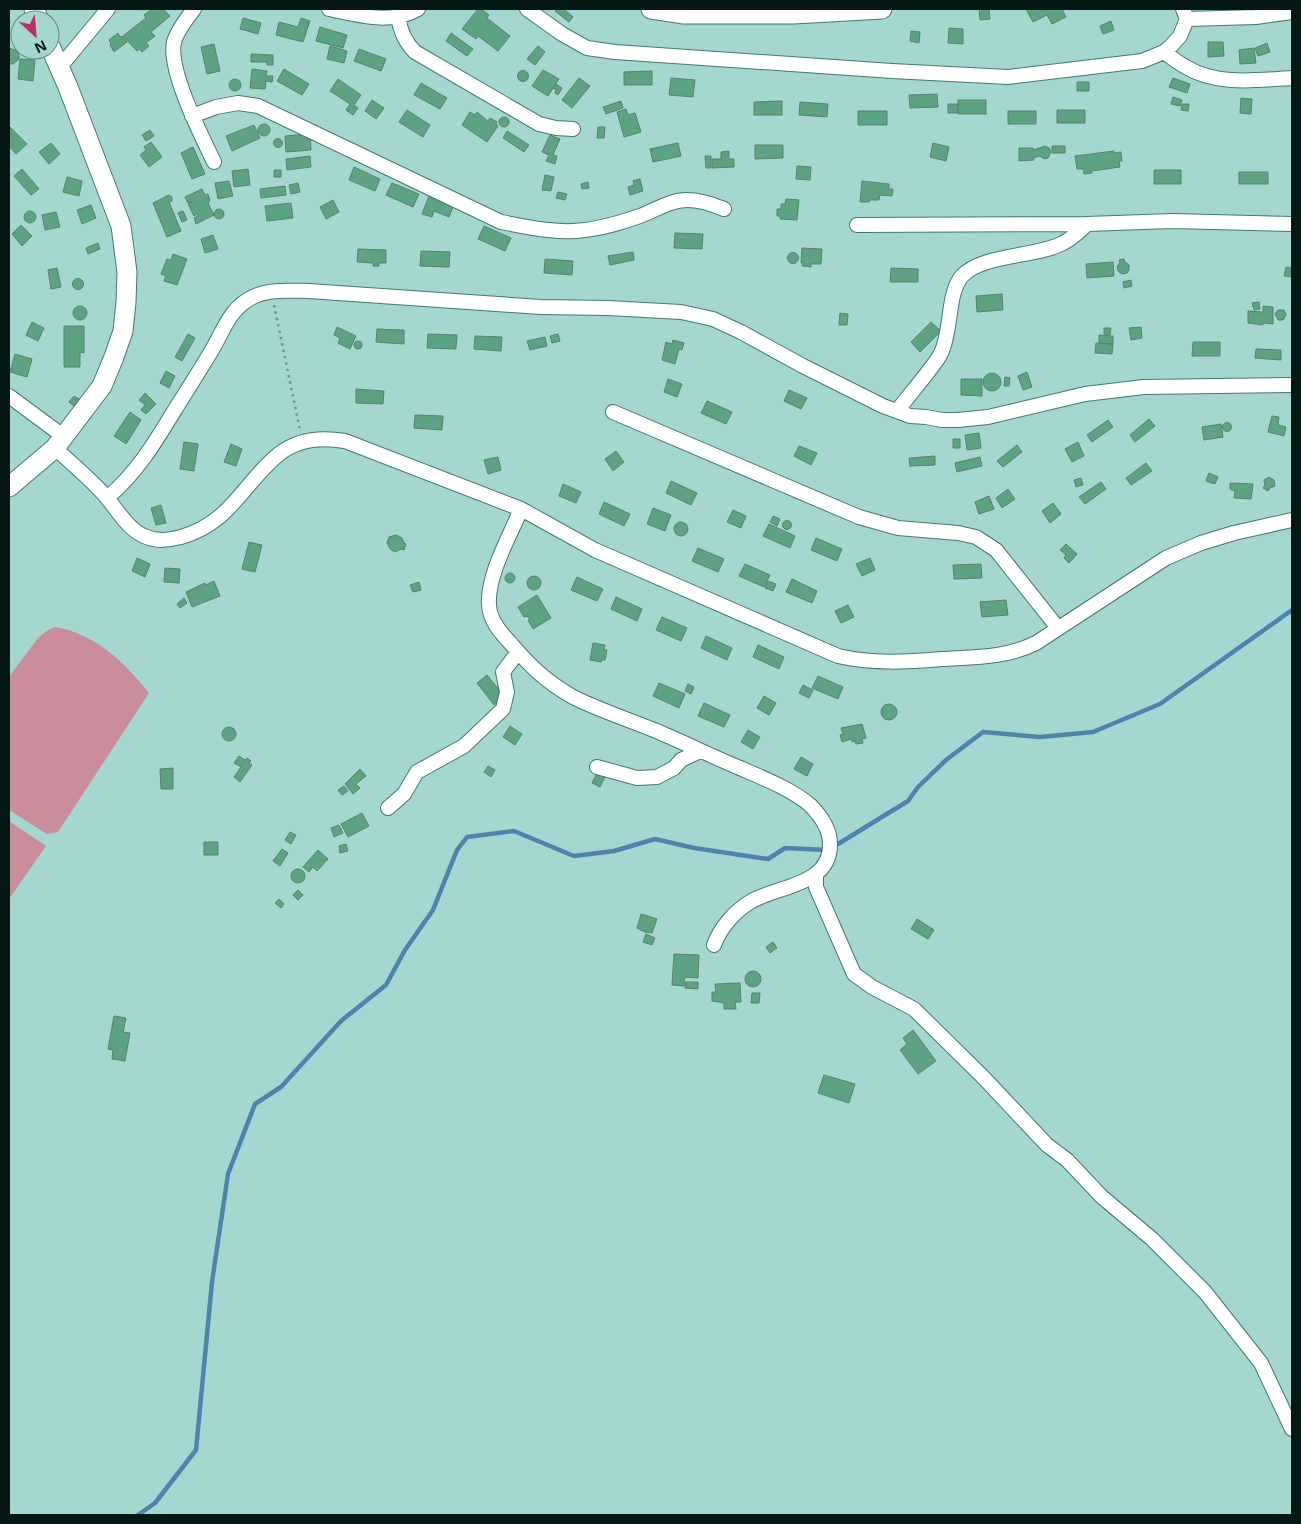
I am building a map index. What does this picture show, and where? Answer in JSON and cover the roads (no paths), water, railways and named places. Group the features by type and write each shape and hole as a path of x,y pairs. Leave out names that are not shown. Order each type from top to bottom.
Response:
{"street":[{"path":"60,68 108,9"},
{"path":"194,9 175,40 172,56 192,116 214,162"},
{"path":"329,9 372,18 398,17 418,9"},
{"path":"527,9 562,34 587,48 615,52 1008,77 1142,62 1164,52 1180,36 1185,14 1256,17 1292,12"},
{"path":"651,9 684,14 794,14 882,9"},
{"path":"398,17 404,38 415,52 540,124 556,128 573,129"},
{"path":"1164,52 1187,68 1201,74 1223,79 1292,78"},
{"path":"9,487 59,442 102,386 123,331 127,272 121,226 56,60"},
{"path":"192,116 216,107 238,103 258,106 501,222 543,230 582,231 612,226 667,204 686,200 705,202 724,209"},
{"path":"857,225 1087,224 1172,221 1292,224"},
{"path":"897,411 941,355 948,334 951,305 962,276 979,266 993,261 1036,252 1062,244 1087,224"},
{"path":"107,498 123,485 150,451 227,322 238,307 257,295 271,292 309,291 541,307 681,312 713,319 868,399 910,416 942,420 988,417 1085,394 1144,387 1292,385"},
{"path":"9,396 59,442 123,519 142,536 154,540 167,541 185,536 200,530 224,514 261,471 280,453 316,439 345,441 521,509 595,550 838,656 852,660 885,662 1001,655 1021,650 1166,558 1201,543 1234,533 1292,520"},
{"path":"613,412 859,518 898,528 958,533 976,537 996,550 1058,628"},
{"path":"521,509 489,591 489,606 493,621 518,652 539,674 573,696 599,709 655,731 762,778 794,795 813,809 824,822 829,833 829,855 816,874 794,886 752,901 742,907 721,931 714,944"},
{"path":"388,808 404,794 414,775 421,769 449,756 464,746 503,709 506,692 503,672 518,652"},
{"path":"596,767 632,777 648,779 658,777 674,768 681,760 700,751"},
{"path":"816,874 816,887 854,974 872,987 914,1009 984,1078 1047,1146 1067,1160 1102,1197 1152,1239 1205,1292 1260,1363 1292,1429"}],"waterway":[{"path":"838,844 908,801 918,787 946,760 983,732 1040,737 1093,732 1160,704 1292,610"},
{"path":"138,1515 155,1503 196,1450 212,1282 228,1174 255,1104 281,1087 341,1021 386,985 405,950 433,910 457,850 467,837 514,831 574,856 614,851 655,839 694,848 768,859 785,848 827,850"}]}
